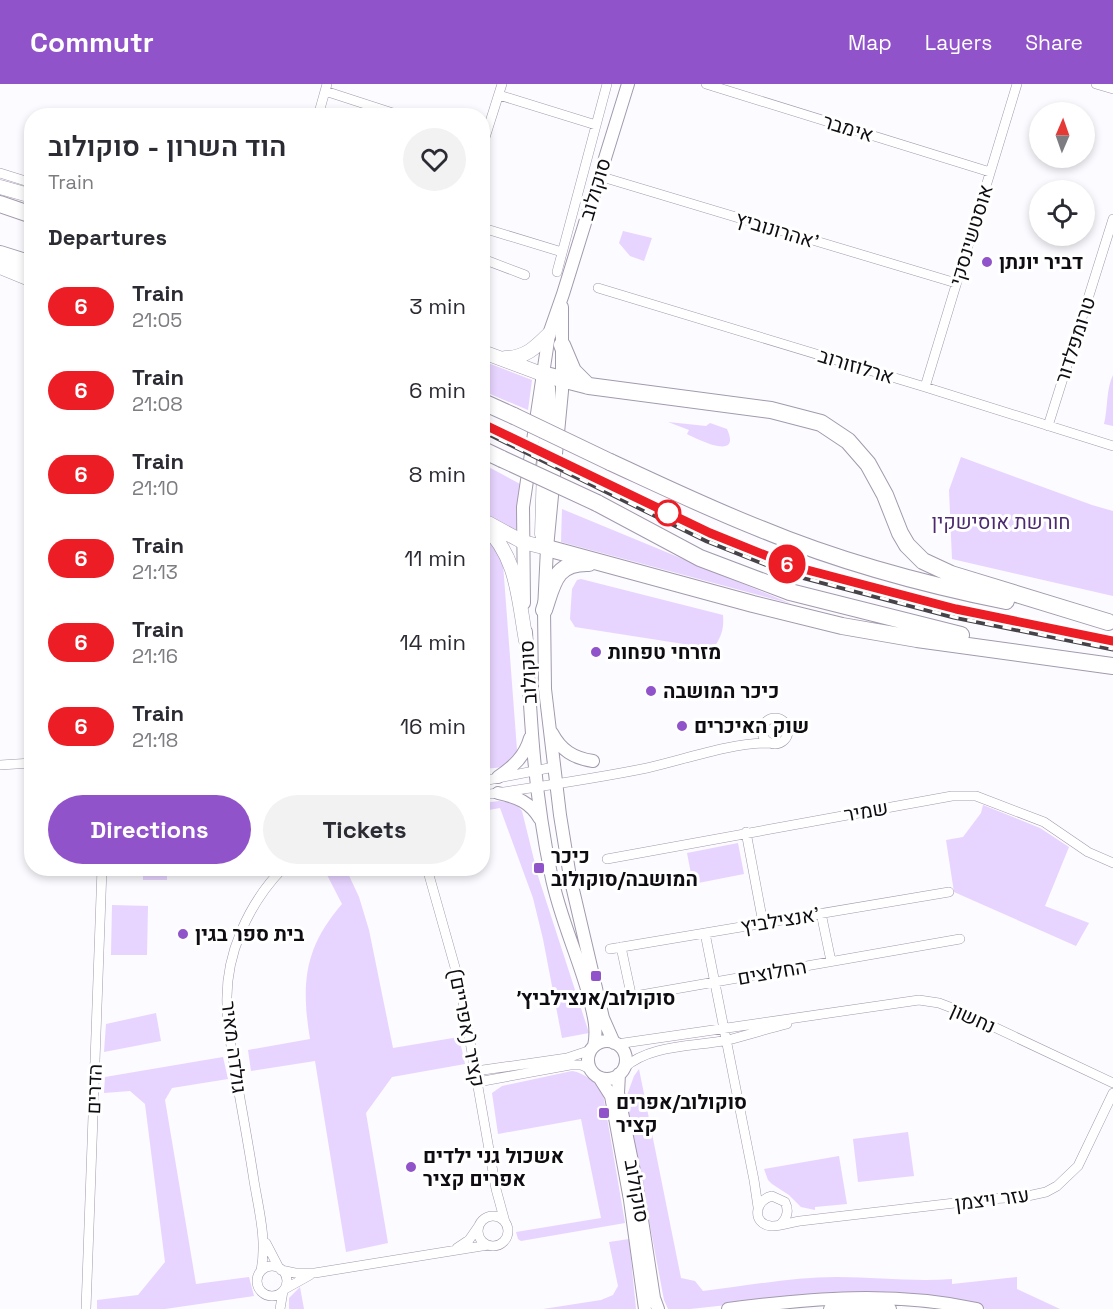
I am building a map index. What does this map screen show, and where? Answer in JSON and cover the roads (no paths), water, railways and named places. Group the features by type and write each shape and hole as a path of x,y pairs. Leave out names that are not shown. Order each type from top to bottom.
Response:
{"highway":[{"path":"0,202 24,206"},
{"path":"0,202 24,211"},
{"path":"0,243 24,250"},
{"path":"0,254 24,262"},
{"path":"555,340 573,371 589,386"},
{"path":"543,374 589,386 771,410 821,423 848,441 868,464 877,478 904,539 923,561 951,574 1110,622"},
{"path":"490,405 760,529 850,562 960,592 1110,622"},
{"path":"490,453 597,503 700,558 790,592 951,633 1113,666"},
{"path":"547,548 753,604 852,628 1113,666"},
{"path":"544,610 554,580 561,571 574,564 607,563"}],"main road":[{"name":"סוקולוב","path":"593,1048 596,1036 594,1018 585,983 555,894 537,788 531,734 526,641 523,507 543,374 555,340 563,294 628,84"},
{"path":"0,187 24,194"},
{"path":"0,267 24,277"},
{"name":"סוקולוב","path":"555,340 563,381 547,548 544,610 545,690 556,785 579,921 605,1026 615,1043"},
{"path":"498,358 524,355 555,340"},
{"path":"490,355 543,374 548,388 542,534 547,548"},
{"path":"490,526 523,542 547,548"},
{"path":"490,530 499,540 509,560 526,641"},
{"path":"549,728 562,748 570,755 593,761"},
{"path":"498,777 521,757 531,734"},
{"path":"498,793 526,802 542,822"},
{"path":"606,1041 615,1043 625,1056 622,1071 611,1078 595,1073 588,1060 593,1048 606,1041"},
{"name":"סוקולוב","path":"622,1071 618,1093 636,1181 654,1298 658,1309"},
{"name":"סוקולוב","path":"595,1073 611,1096 633,1220 645,1309"},
{"path":"729,1309 810,1300 873,1297 934,1301 977,1309"},
{"path":"830,1309 890,1309"}],"street":[{"path":"490,121 502,84"},
{"path":"556,273 607,84"},
{"name":"אימבר","path":"706,84 990,172"},
{"name":"אוסטשינסקי","path":"924,387 1017,84"},
{"path":"1096,84 1113,89"},
{"path":"320,108 326,87 381,108"},
{"path":"499,95 596,125"},
{"path":"0,173 24,180"},
{"name":"אהרונוביץ'","path":"599,177 956,283"},
{"name":"טרומפלדור","path":"1047,426 1113,219"},
{"path":"490,230 562,252"},
{"path":"490,262 525,275"},
{"name":"ארלוזורוב","path":"598,288 1113,446"},
{"path":"490,794 650,768 744,745 770,743"},
{"path":"0,765 24,764"},
{"path":"490,779 554,767"},
{"name":"שמיר","path":"607,859 952,796 976,796 1044,822 1088,852 1113,863"},
{"path":"746,832 763,923"},
{"name":"הדרים","path":"86,1309 102,876"},
{"name":"גולדה מאיר","path":"276,876 259,897 245,923 233,954 226,1004 231,1047 264,1238 270,1254 280,1269"},
{"name":"קציר (אפריים)","path":"429,876 460,985 496,1189 506,1222"},
{"name":"אנצילביץ'","path":"610,949 949,892"},
{"path":"821,913 831,961"},
{"path":"705,933 754,1177 759,1218 766,1225 781,1224 787,1216 787,1208 781,1199 762,1189 754,1177"},
{"name":"החלוצים","path":"621,947 631,994 635,996 960,939"},
{"name":"נחשון","path":"615,1043 908,1000 928,1000 960,1011 1113,1083"},
{"name":"נחשון","path":"622,1071 637,1058 656,1052 726,1040 824,1014"},
{"path":"476,1071 567,1058 593,1048"},
{"path":"478,1082 570,1065 581,1065 595,1073"},
{"name":"עזר ויצמן","path":"781,1224 1023,1197 1046,1192 1057,1186 1078,1166 1113,1093"},
{"name":"קציר (אפריים)","path":"486,1217 494,1204 496,1189"},
{"path":"758,1208 763,1199 772,1196"},
{"name":"עזר ויצמן","path":"787,1208 800,1217 816,1219"},
{"path":"274,1309 257,1284 261,1271 272,1266 295,1273 315,1273 488,1245 495,1246 504,1241 508,1232 506,1222 497,1216 486,1217 469,1240 455,1250"},
{"path":"478,1227 478,1237 488,1245"},
{"name":"גולדה מאיר","path":"261,1271 264,1238"},
{"path":"280,1269 286,1277 280,1309"},
{"path":"266,1295 276,1296 299,1279 315,1273"}],"railway":[{"path":"490,434 707,541 790,574 954,617 1113,649"}],"train":[{"name":"6","path":"490,427 710,533 792,566 956,609 1113,641"}],"place":[{"name":"דביר יונתן","path":"987,262"},
{"name":"מזרחי טפחות","path":"596,652"},
{"name":"כיכר המושבה","path":"651,691"},
{"name":"שוק האיכרים","path":"682,726"},
{"name":"כיכר המושבה/סוקולוב","path":"539,868"},
{"name":"בית ספר בגין","path":"183,934"},
{"name":"סוקולוב/אנצילביץ׳","path":"596,976"},
{"name":"סוקולוב/אפרים קציר","path":"604,1113"},
{"name":"אשכול גני ילדים אפרים קציר","path":"411,1167"}],"park label":[{"name":"חורשת אוסישקין","path":"1001,522"}]}
